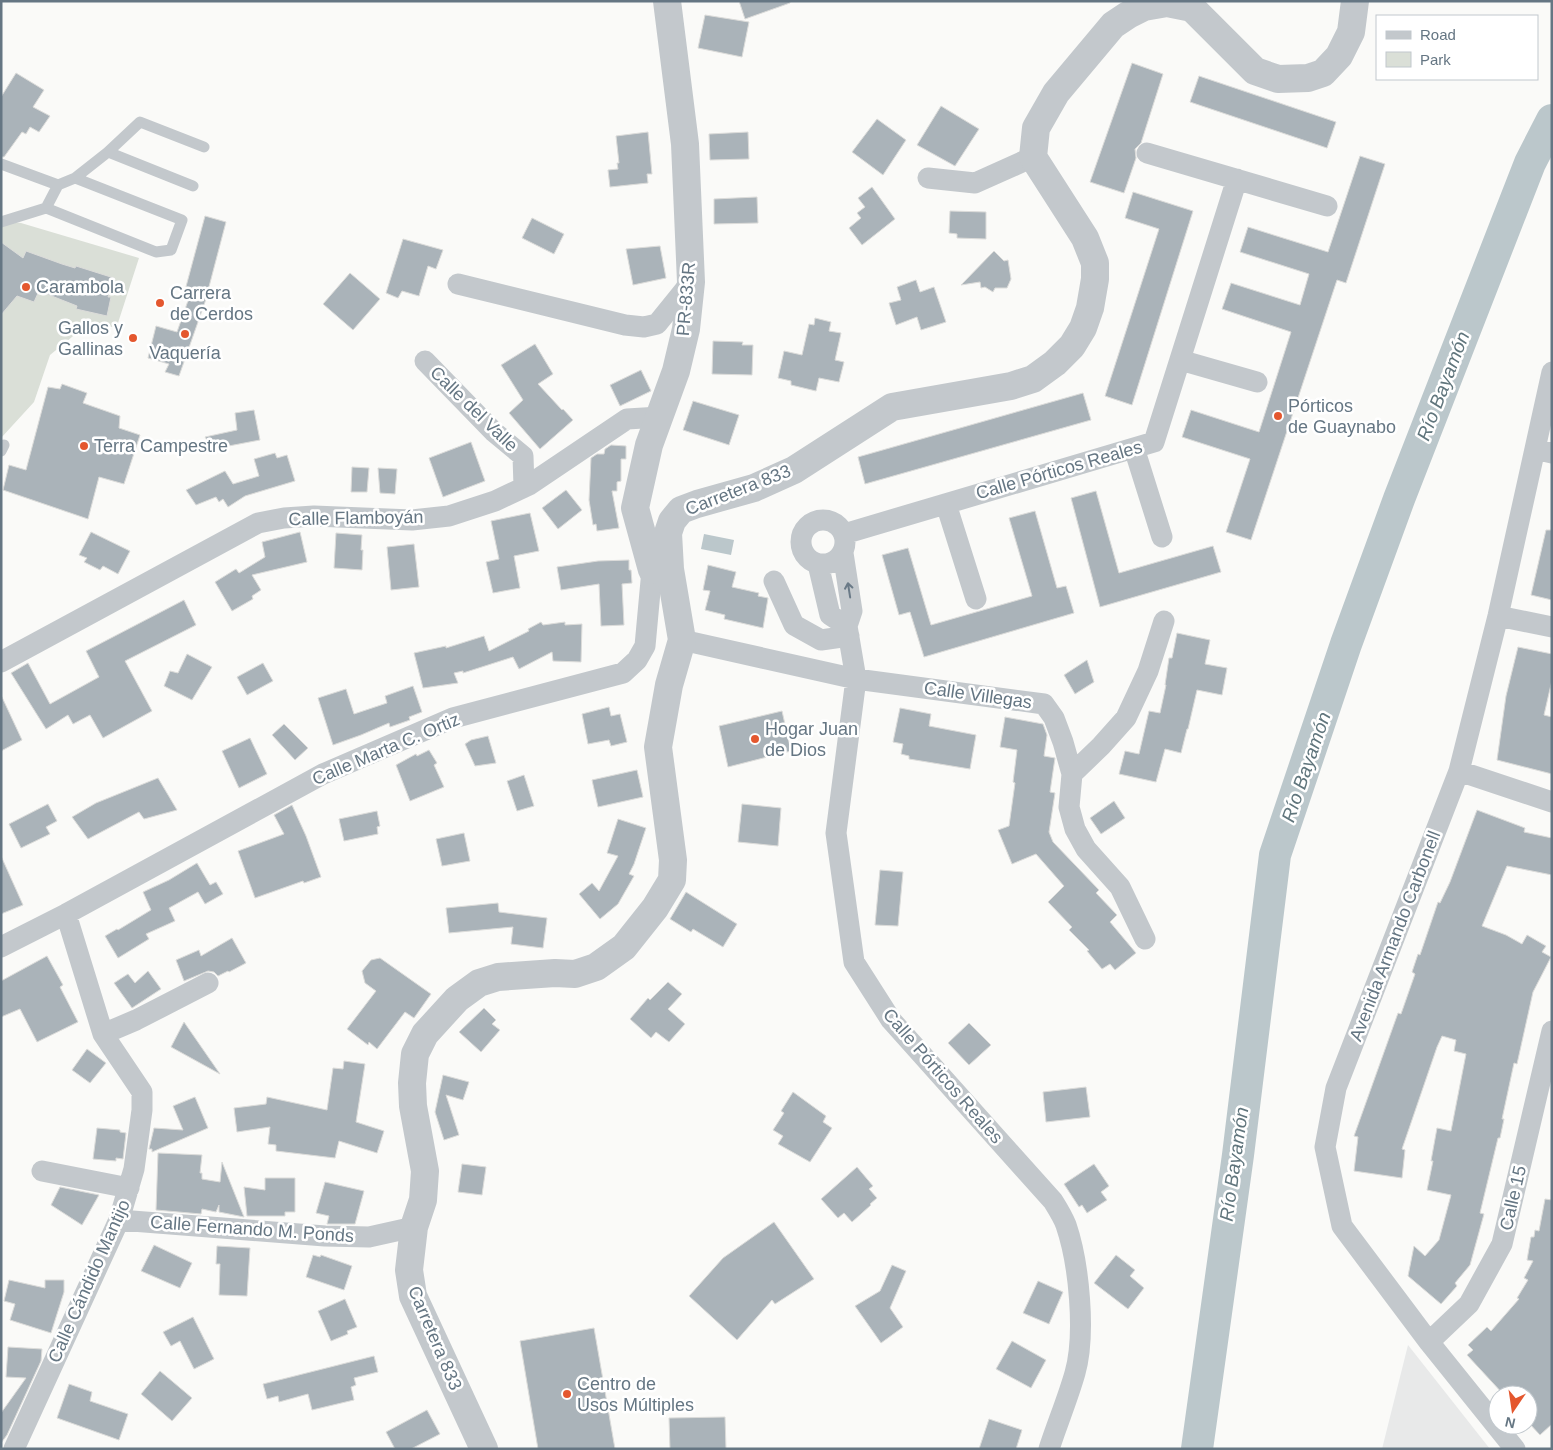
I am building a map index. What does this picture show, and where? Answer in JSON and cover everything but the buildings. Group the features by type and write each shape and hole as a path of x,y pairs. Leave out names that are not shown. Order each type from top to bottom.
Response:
{"street":[{"name":"PR-833R","path":"661,570 634,508 648,446 676,371 686,329 691,282 685,144 667,1"},
{"path":"928,178 975,183 1034,157 1036,128 1056,92 1113,26 1128,15 1144,7 1166,4 1192,8 1254,72 1278,79 1293,79 1308,78 1323,73 1340,56 1351,32 1355,1"},
{"path":"1147,153 1327,206"},
{"name":"Carretera 833","path":"484,1449 414,1296 409,1270 414,1227 423,1200 425,1171 413,1106 412,1083 415,1054 425,1034 457,999 480,983 498,977 556,973 575,974 596,967 624,947 655,908 672,880 673,860 658,747 669,685 682,640 661,570 668,533 672,522 681,510 754,488 794,470 892,407 1003,388 1033,379 1055,363 1072,346 1083,328 1090,308 1095,279 1095,263 1085,238 1034,157"},
{"name":"Calle Pórticos Reales","path":"1048,1449 1075,1372 1080,1347 1079,1301 1074,1260 1066,1224 1053,1202 891,1020 854,962 836,833 856,679 848,631 852,611 843,543 946,504 1154,442 1237,179"},
{"path":"458,284 625,325 644,327 657,324 691,282"},
{"path":"1180,360 1257,382"},
{"name":"Calle del Valle","path":"425,361 494,432 523,456 524,487"},
{"name":"Avenida Armando Carbonell","path":"1514,1449 1429,1342 1342,1226 1325,1147 1336,1088 1459,771 1498,616 1543,451 1552,372"},
{"name":"Calle Flamboyán","path":"1,662 258,523 284,518 314,516 412,520 449,516 495,501 524,487 626,419 660,417"},
{"path":"1134,448 1162,537"},
{"path":"946,504 976,599"},
{"path":"825,520 838,526 843,543 833,563 818,564 805,556 800,542 805,528 811,523 825,520"},
{"path":"774,581 794,625 821,640 848,631 830,615 818,564"},
{"name":"Calle Marta C. Ortiz","path":"1,947 66,914 332,770 453,718 623,673 637,660 644,646 661,570"},
{"path":"1498,616 1552,627"},
{"path":"1072,774 1126,718 1148,671 1164,621"},
{"name":"Calle Villegas","path":"682,640 856,679 1044,704 1054,718 1064,742 1072,774 1068,807 1075,829 1086,849 1120,887 1145,939"},
{"path":"1459,771 1552,802"},
{"name":"Calle Cándido Mantijo","path":"14,1449 119,1220 134,1169 140,1128 142,1092 103,1034 66,914"},
{"path":"103,1034 136,1020 208,983"},
{"name":"Calle 15","path":"1429,1342 1469,1304 1502,1244 1552,1031"},
{"path":"42,1170 129,1188"},
{"name":"Calle Fernando M. Ponds","path":"119,1220 325,1236 369,1237 414,1227"}],"lane":[{"path":"46,208 58,185 75,178 108,152 140,122 204,147"},
{"path":"108,152 193,186"},
{"path":"1,164 58,185"},
{"path":"1,222 46,208 156,252 171,250 182,220 75,178"}],"shaded area":[{"path":"704,534 734,540 731,555 701,549"},
{"path":"1408,1345 1490,1449 1382,1449"}],"green space":[{"path":"1,221 21,223 139,258 117,326 78,332 50,355 34,402 1,438"}],"waterway":[{"name":"Río Bayamón","path":"1197,1449 1238,1155 1275,855 1346,644 1399,499 1530,163 1552,120"}],"place":[{"name":"Carambola","path":"26,287"},
{"name":"Carrera de Cerdos","path":"160,303"},
{"name":"Vaquería","path":"185,334"},
{"name":"Gallos y Gallinas","path":"133,338"},
{"name":"Pórticos de Guaynabo","path":"1278,416"},
{"name":"Terra Campestre","path":"84,446"},
{"name":"Hogar Juan de Dios","path":"755,739"},
{"name":"Centro de Usos Múltiples","path":"567,1394"}]}
